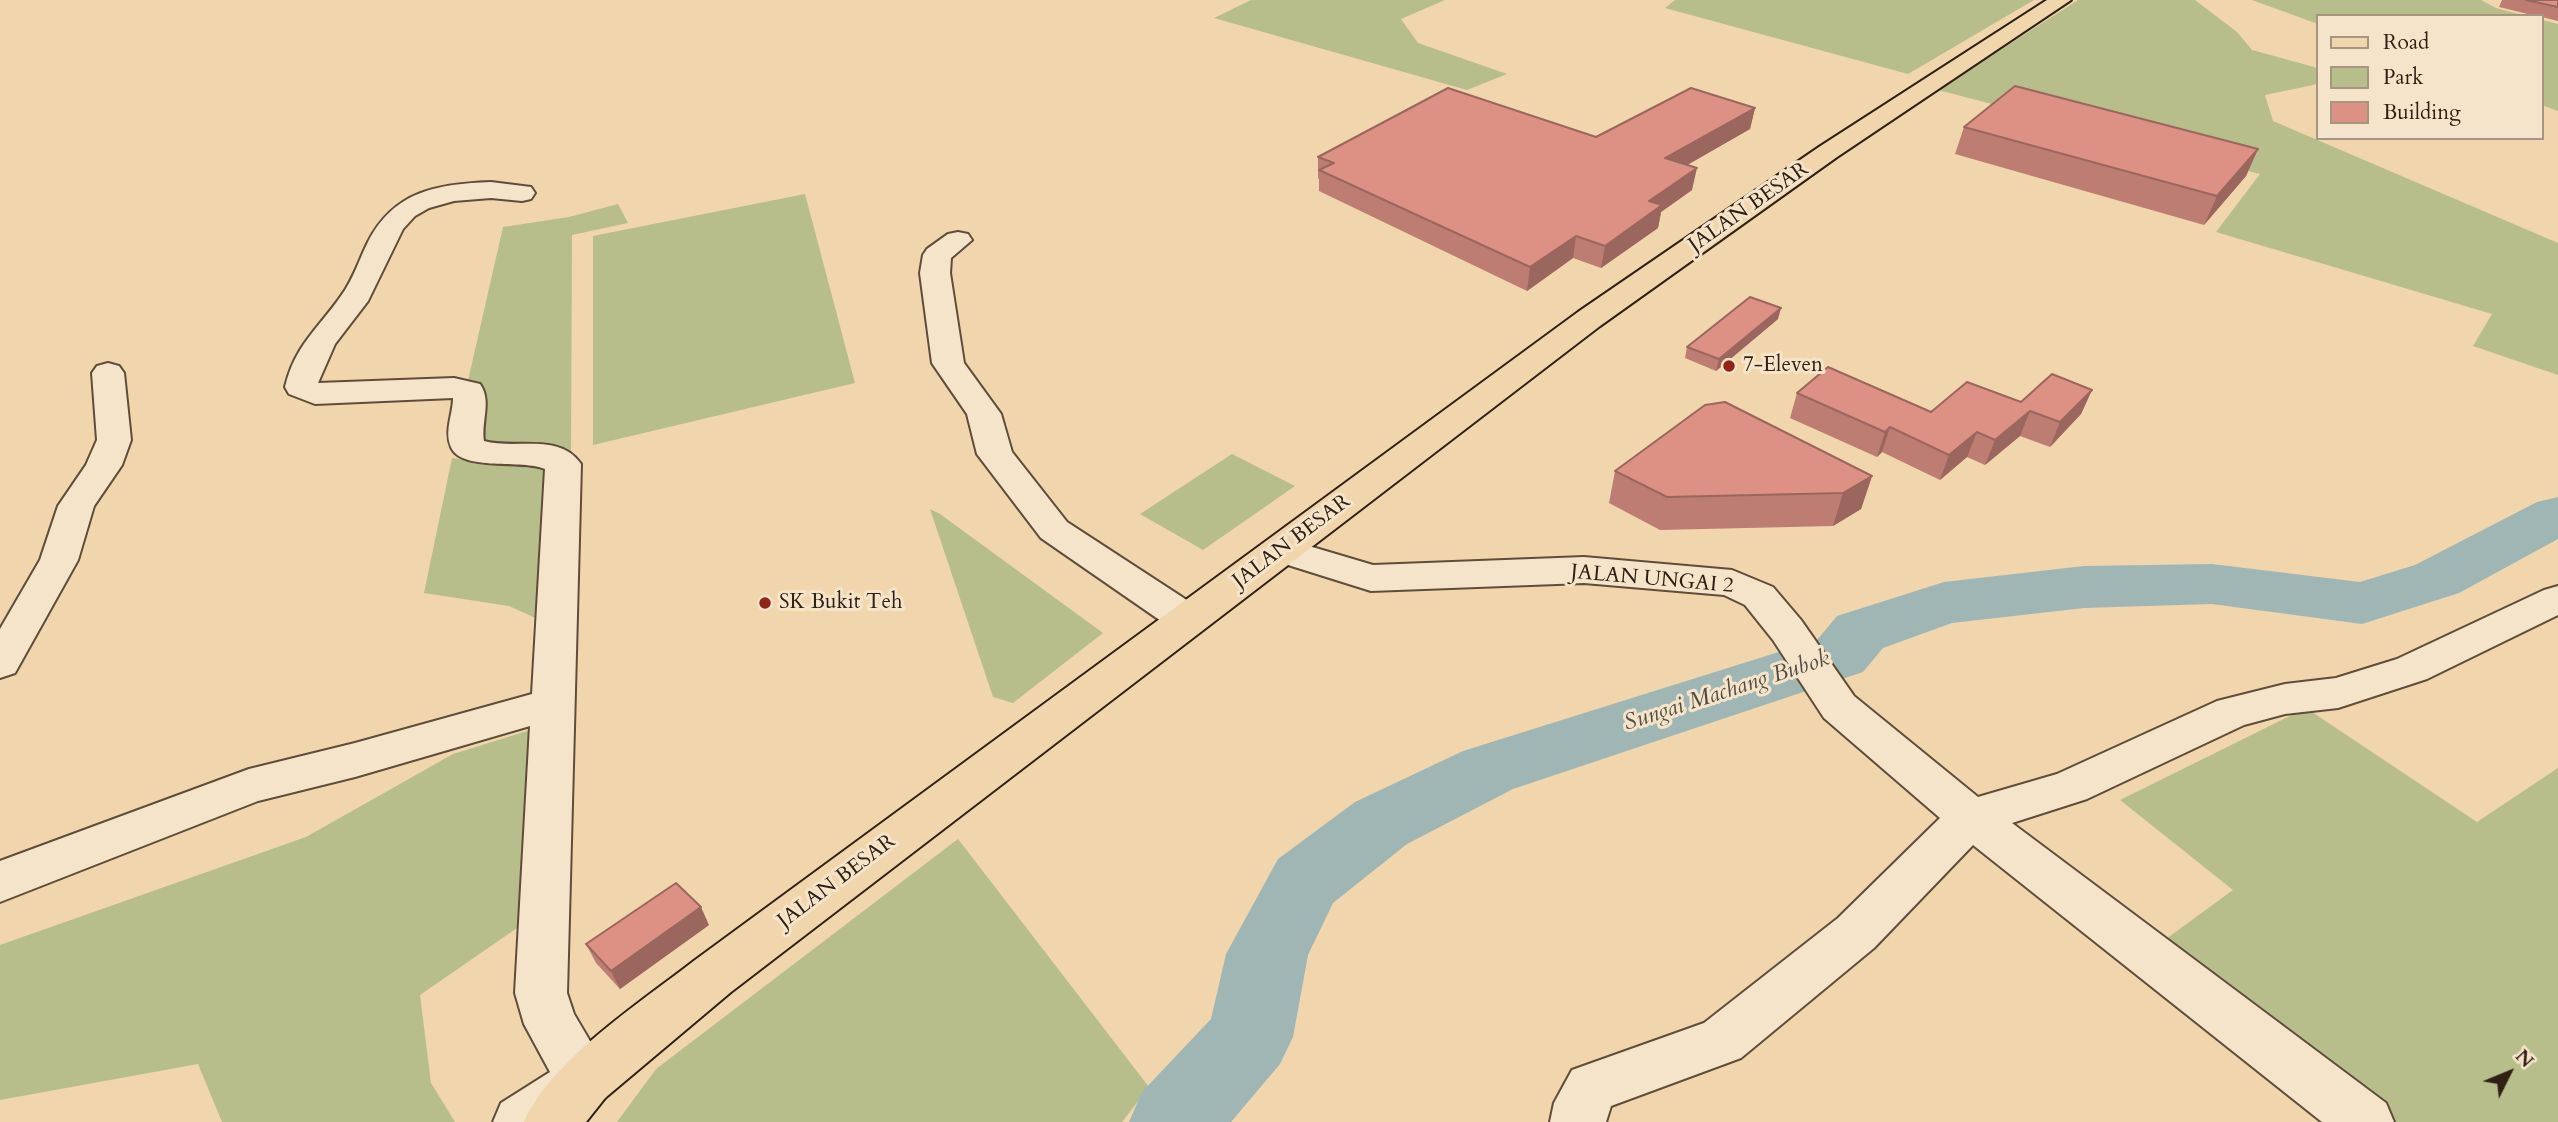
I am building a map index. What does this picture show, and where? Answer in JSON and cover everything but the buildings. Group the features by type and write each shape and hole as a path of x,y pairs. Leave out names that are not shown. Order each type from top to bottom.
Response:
{"main road":[{"name":"JALAN BESAR","path":"552,1122 585,1080 713,976 1600,312 1828,152 2061,0"}],"street":[{"path":"521,1122 585,1080 551,1024 541,993 563,464 542,454 486,453 468,447 465,427 470,401 468,391 454,388 315,394 301,387 304,372 334,322 353,301 396,219 410,207 447,194 480,191 522,193"},
{"path":"958,240 937,255 935,273 948,363 984,414 995,454 1054,530 1188,620"},
{"path":"0,663 43,591 63,550 76,506 104,465 114,440 108,373"},
{"name":"JALAN UNGAI 2","path":"1282,550 1371,578 1584,570 1732,583 1759,596 1787,630 1839,707 1971,817 2366,1122"},
{"path":"1578,1122 1582,1103 1592,1088 1722,1041 1856,933 1971,817 2071,787 2232,712 2284,699 2339,693 2412,669 2558,599"},
{"path":"0,882 249,786 355,760 553,704"}],"green space":[{"path":"1251,0 1445,0 1401,19 1418,43 1507,74 1467,90 1214,18"},
{"path":"1675,0 2034,0 1908,74 1665,8"},
{"path":"2078,0 2195,0 2237,32 2252,50 2316,67 2316,84 2265,95 2273,121 2558,243 2558,375 2473,346 2492,314 2216,232 2260,174 1938,90"},
{"path":"2252,0 2481,0 2496,8 2518,14 2316,14 2316,23"},
{"path":"2544,20 2558,24 2558,111 2544,106"},
{"path":"805,194 855,383 593,445 593,236"},
{"path":"618,204 628,223 572,235 571,451 485,442 483,386 467,385 503,227 569,217"},
{"path":"1232,454 1295,486 1203,550 1140,514"},
{"path":"452,458 546,470 542,621 509,606 424,593"},
{"path":"930,509 1103,633 1013,703 993,697"},
{"path":"2306,708 2477,822 2558,768 2558,1122 2391,1122 2155,947 2233,890 2120,800"},
{"path":"540,727 517,928 420,995 431,1083 455,1122 222,1122 198,1064 0,1100 0,945 306,837 453,754"},
{"path":"958,839 1149,1087 1122,1122 617,1122 656,1069"}],"waterway":[{"name":"Sungai Machang Bubok","path":"1174,1122 1250,1037 1267,954 1305,881 1381,823 1488,770 1840,656 1860,632 1944,603 2084,587 2212,584 2362,603 2437,579 2558,515"}],"place":[{"name":"7-Eleven","path":"1729,366"},
{"name":"SK Bukit Teh","path":"765,603"}]}
